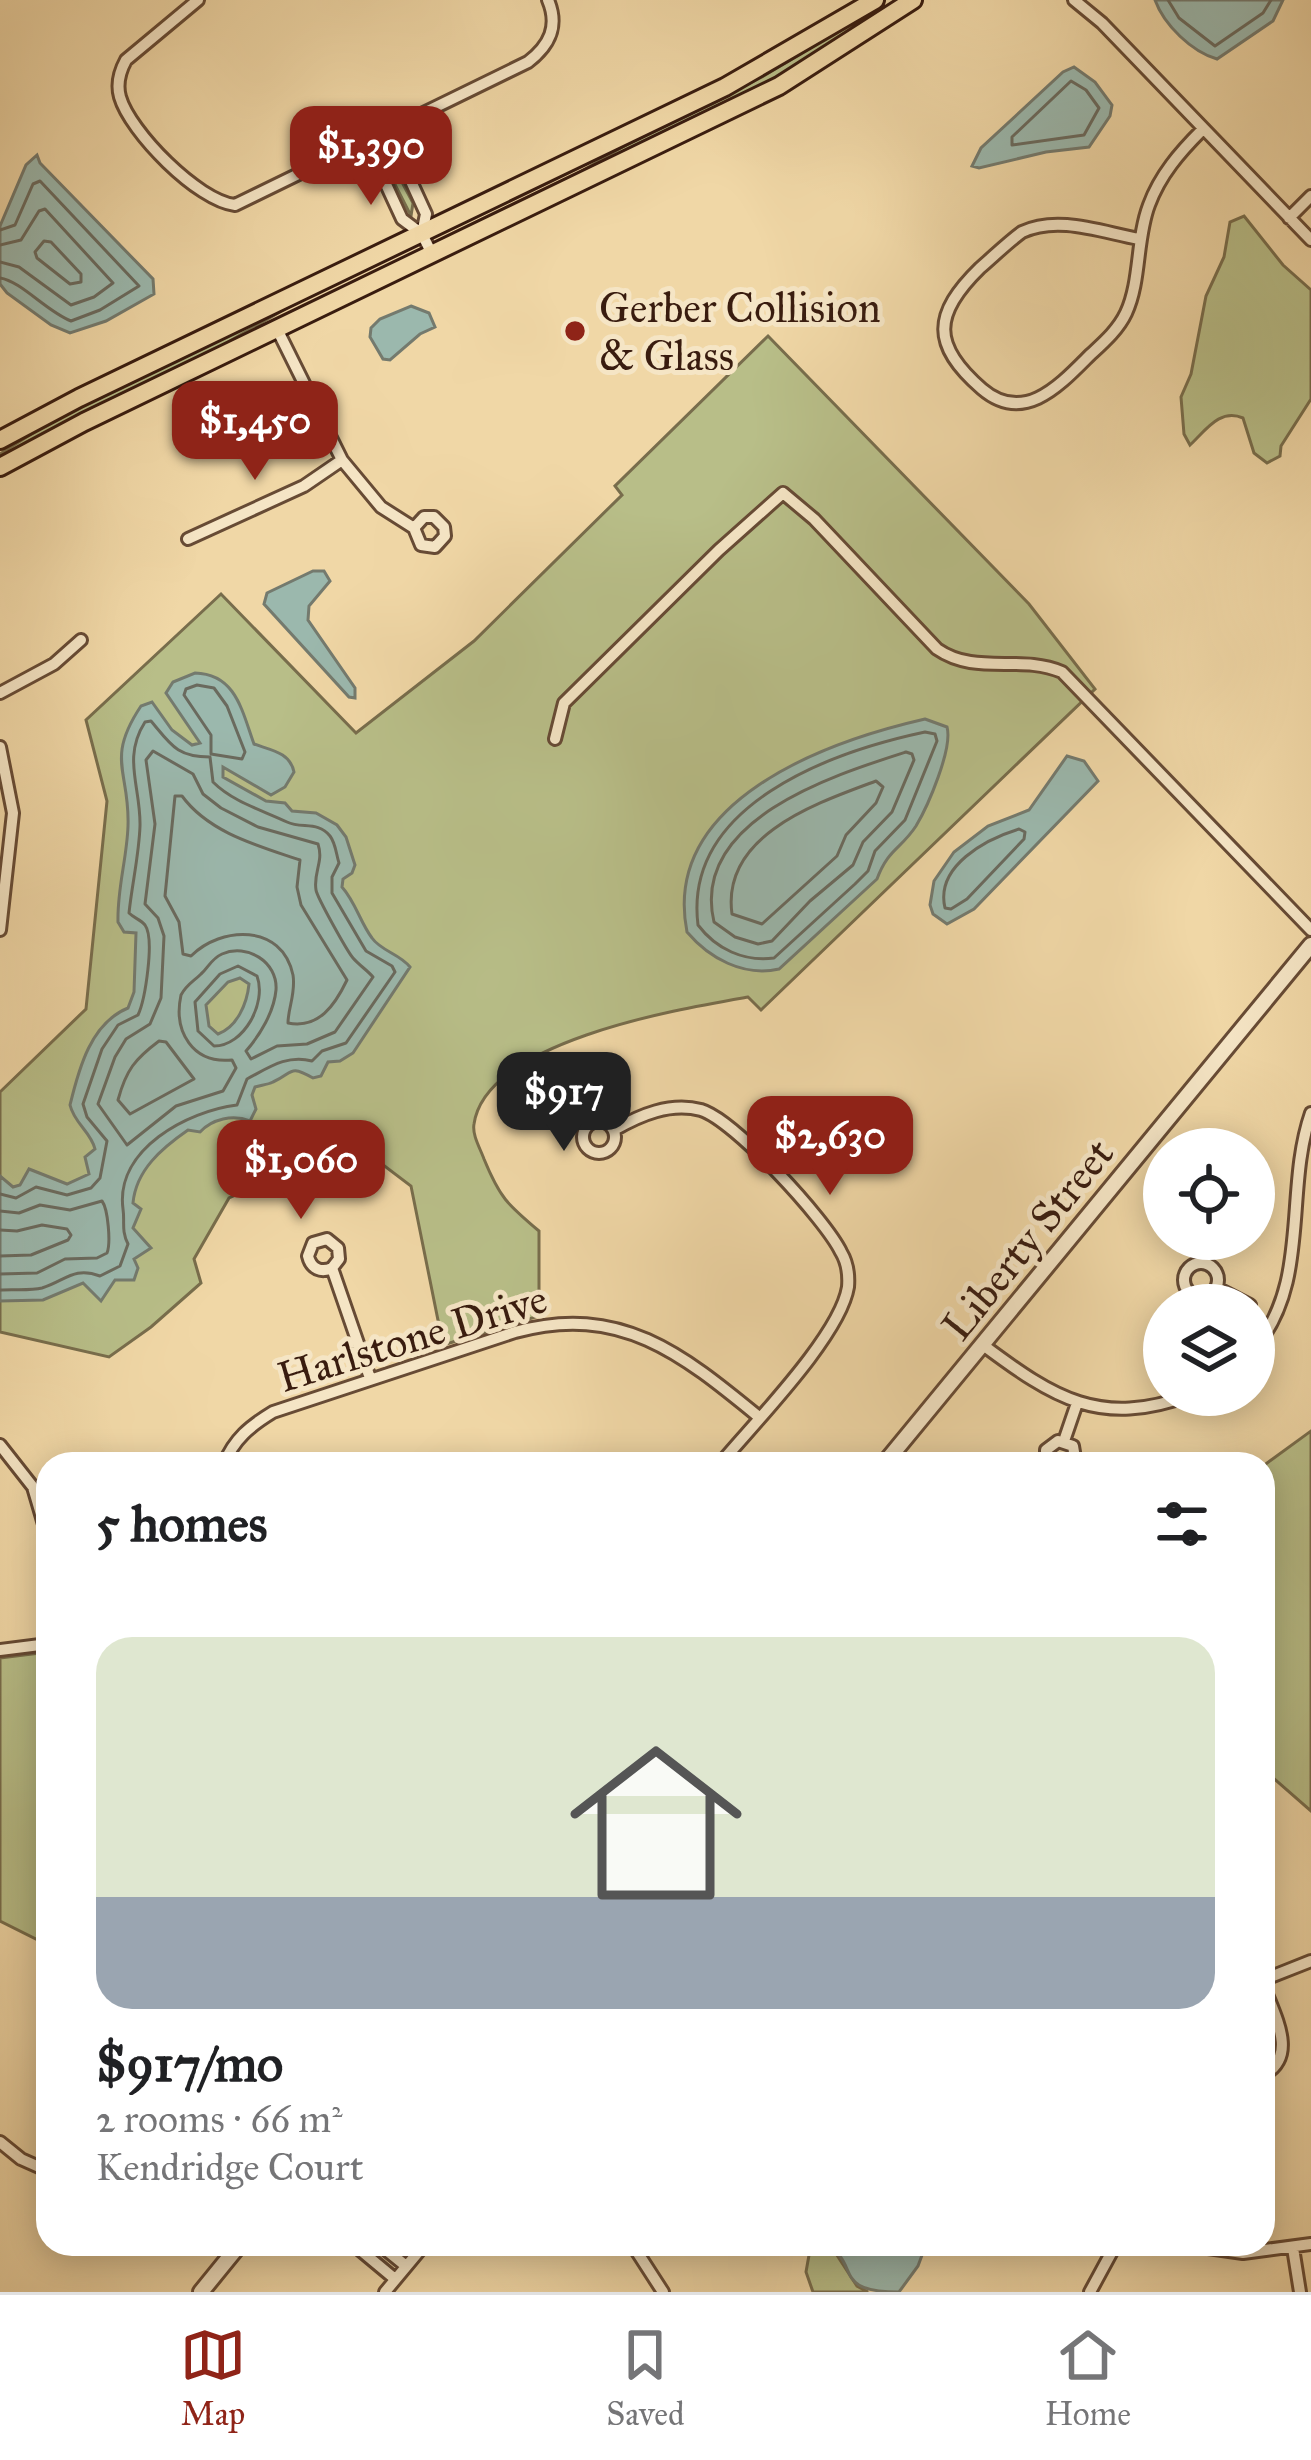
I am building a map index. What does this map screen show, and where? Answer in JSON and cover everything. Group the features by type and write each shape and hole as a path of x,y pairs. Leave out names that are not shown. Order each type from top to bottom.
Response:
{"main road":[{"path":"0,440 765,67 875,0"},
{"path":"0,467 779,86 914,0"}],"street":[{"path":"198,0 136,48 118,84 127,111 192,186 224,204 248,202 311,166 538,55 553,31 555,19 548,0"},
{"path":"1073,0 1102,23 1311,240"},
{"path":"1088,0 1102,23"},
{"path":"1139,239 1060,224 1022,232 952,298 943,323 950,354 992,398 1020,404 1046,396 1107,339 1126,312 1139,239 1157,186 1173,160 1202,130"},
{"path":"388,131 426,214 422,234"},
{"path":"365,141 402,219 422,234 432,254"},
{"path":"1289,218 1311,196"},
{"path":"277,329 342,460 381,507 414,528"},
{"path":"188,539 304,486 342,460"},
{"path":"555,739 564,703 783,493 814,519 937,649 956,662 1046,665 1062,672 1311,930"},
{"path":"0,693 54,664 81,640"},
{"path":"0,747 13,813 0,930"},
{"name":"Liberty Street","path":"894,1452 1311,945"},
{"path":"614,1130 639,1116 672,1108 691,1108 718,1118 825,1226 840,1249 849,1280 838,1317 730,1452"},
{"path":"1276,1318 1292,1270 1311,1113"},
{"path":"332,1268 370,1378"},
{"name":"Harlstone Drive","path":"229,1452 245,1432 273,1412 515,1331 581,1323 623,1330 659,1343 697,1366 759,1417"},
{"path":"983,1345 1037,1385 1077,1403 1093,1409 1143,1406"},
{"path":"1064,1441 1077,1403"},
{"path":"1048,1452 1049,1446 1064,1441"},
{"path":"1064,1441 1076,1452"},
{"path":"0,1444 36,1497"},
{"path":"0,1650 36,1646"},
{"path":"1275,1977 1311,1961"},
{"path":"1275,2025 1283,2054 1275,2067"},
{"path":"0,2142 36,2166"},
{"path":"1275,2250 1311,2244"},
{"path":"1293,2248 1300,2292"},
{"path":"201,2292 230,2256"},
{"path":"367,2256 395,2279"},
{"path":"394,2256 406,2266"},
{"path":"385,2292 415,2256"},
{"path":"640,2256 663,2292"},
{"path":"1090,2292 1110,2256"}],"green space":[{"path":"879,6 812,58 565,181 641,136 762,77"},
{"path":"385,150 413,203 411,216 383,161"},
{"path":"1244,216 1283,265 1311,290 1311,399 1281,446 1280,456 1267,463 1254,453 1243,418 1220,418 1190,445 1184,434 1181,397 1191,374 1206,296 1224,257 1230,222"},
{"path":"297,302 211,352 0,458 56,418"},
{"path":"768,336 1029,604 1095,689 761,1010 748,997 590,1034 512,1071 486,1095 474,1133 500,1192 539,1231 539,1316 443,1345 411,1186 353,1142 229,1198 194,1259 201,1283 109,1357 0,1332 0,1092 86,1009 107,801 86,720 221,594 356,733 474,641 622,495 615,486"},
{"path":"1311,1431 1311,1811 1275,1780 1275,1457"},
{"path":"36,1654 36,1939 0,1921 0,1658"},
{"path":"809,2256 838,2256 857,2286 868,2292 813,2292 806,2272"}],"water":[{"path":"1155,0 1283,0 1273,21 1217,59 1180,36"},
{"path":"1074,67 1095,82 1112,105 1089,147 972,166 981,148"},
{"path":"37,155 153,279 154,294 106,321 70,333 7,293 0,284 0,226 26,165"},
{"path":"411,306 429,313 435,327 390,360 383,359 370,337 371,328"},
{"path":"313,571 324,571 330,581 309,606 308,620 355,688 355,698 349,697 264,604 267,593"},
{"path":"195,673 229,687 254,744 284,756 294,772 285,787 271,795 223,767 223,777 266,801 285,803 292,811 316,813 337,825 355,865 342,887 372,938 410,967 353,1053 328,1062 321,1076 292,1071 255,1087 256,1109 250,1121 223,1119 200,1132 188,1130 152,1161 139,1180 133,1203 141,1209 133,1228 151,1248 134,1259 138,1268 134,1280 115,1280 101,1301 83,1283 43,1300 0,1301 0,1176 13,1187 20,1185 29,1169 67,1184 89,1174 85,1157 95,1149 70,1105 88,1048 105,1024 128,1008 134,992 136,933 124,932 118,922 128,826 124,740 141,706 152,702 172,730 192,745 200,743 166,693 173,682","holes":["240,978 249,984 240,1014 218,1034 209,1026 206,1005 228,982"]},
{"path":"925,719 947,727 948,736 938,777 916,826 877,879 779,969 740,968 706,950 687,932 686,886 699,847 725,813 759,785 799,762"},
{"path":"1067,756 1084,761 1098,781 974,909 947,924 933,914 934,881 954,852 988,826 1029,810"},
{"path":"839,2256 922,2256 899,2292 863,2287"}],"place":[{"name":"Gerber Collision & Glass","path":"575,331"}]}
